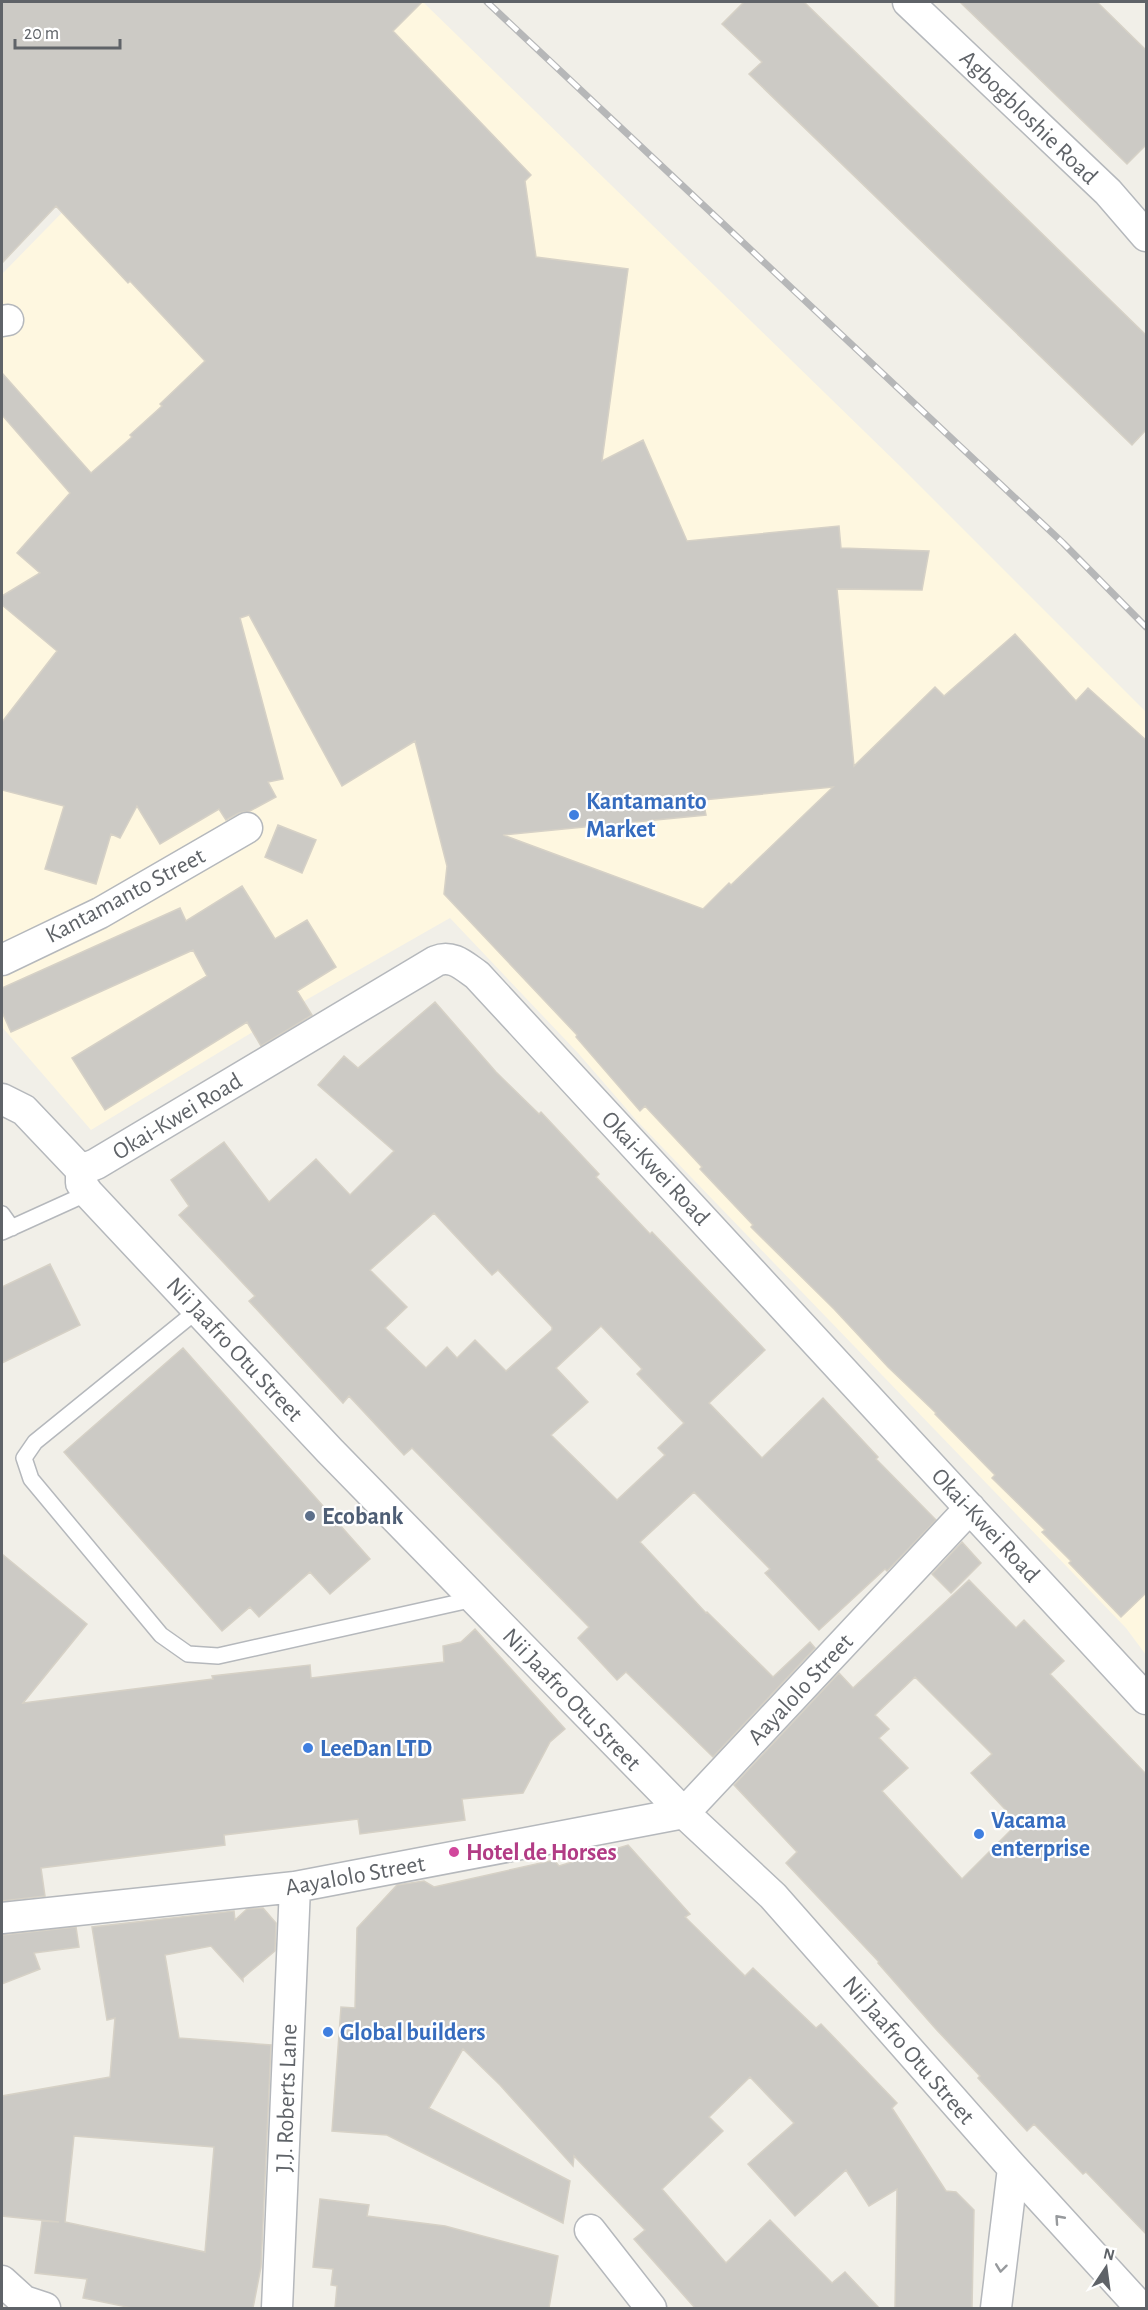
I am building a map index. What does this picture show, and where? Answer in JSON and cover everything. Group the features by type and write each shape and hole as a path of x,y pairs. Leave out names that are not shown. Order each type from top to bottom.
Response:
{"street":[{"name":"Agbogbloshie Road","path":"908,2 1108,192 1146,236"},
{"name":"Kantamanto Street","path":"2,960 100,913 246,828"},
{"name":"Okai-Kwei Road","path":"85,1182 96,1164 436,961 442,958 456,960 477,975 1146,1699"},
{"name":"Nii Jaafro Otu Street","path":"2,1099 24,1110 85,1182 330,1451 684,1813 773,1896 1013,2168 1141,2308"},
{"name":"Aayalolo Street","path":"2,1918 295,1887 684,1813 970,1508"},
{"name":"J.J. Roberts Lane","path":"277,2308 295,1887"},
{"path":"996,2308 1013,2168"},
{"path":"590,2230 651,2308"},
{"path":"2,2281 27,2306"}],"lane":[{"path":"2,1214 7,1230 85,1182"},
{"path":"199,1309 35,1442 24,1458 31,1479 161,1635 188,1654 218,1656 474,1599"}],"shaded area":[{"name":"Kantamanto Market","path":"268,2 423,2 903,469 1146,712 1146,1655 1126,1628 637,1121 578,1053 450,918 299,1004 91,1130 2,1027 2,274"}],"building":[{"name":"Kantamanto Market","path":"2,2 422,2 393,31 531,175 525,181 536,257 628,269 602,461 643,440 687,541 839,526 841,548 929,551 922,590 837,589 854,766 935,687 944,696 1015,634 1076,701 1088,688 1146,740 1146,1593 1121,1617 1069,1563 1071,1561 1042,1532 1045,1530 992,1478 995,1475 751,1227 753,1225 645,1106 640,1111 576,1037 577,1035 444,894 447,866 415,741 342,786 249,615 240,618 283,779 268,782 276,797 250,811 239,813 226,820 219,809 160,844 137,806 120,838 111,834 96,884 45,869 64,806 2,790 2,722 57,651 2,605 2,596 40,573 17,553 70,493 2,415 2,373 91,473 132,437 130,435 162,406 160,404 205,361 56,206 2,263","holes":["833,787 731,885 729,883 703,909 503,835 706,815 703,800"]},
{"path":"744,2 804,2 1146,335 1146,430 1132,445 749,74 762,62 722,24"},
{"path":"960,2 1097,2 1146,50 1146,145 1127,164"},
{"path":"278,825 316,840 302,873 265,857"},
{"path":"242,886 275,939 307,920 336,967 297,991 312,1015 261,1046 247,1022 105,1110 72,1058 207,976 193,950 11,1032 2,1012 2,988 180,908 186,921"},
{"path":"435,1002 496,1072 539,1114 541,1112 599,1174 596,1177 765,1350 709,1403 762,1458 823,1398 878,1457 876,1459 936,1520 887,1571 885,1569 819,1630 765,1573 770,1569 694,1492 640,1542 706,1613 773,1677 810,1642 815,1648 713,1757 626,1672 617,1680 578,1638 589,1627 412,1448 404,1455 349,1396 343,1403 249,1301 255,1296 179,1215 189,1206 171,1180 224,1142 269,1202 316,1159 350,1195 394,1151 318,1085 344,1056 358,1068","holes":["434,1213 492,1275 498,1270 552,1327 552,1330 506,1371 475,1340 457,1358 447,1347 426,1368 385,1328 407,1307 370,1270","601,1326 642,1369 637,1374 684,1423 658,1448 665,1455 617,1500 551,1435 588,1402 556,1368"]},
{"path":"50,1264 80,1325 2,1363 2,1287"},
{"path":"183,1348 370,1559 330,1594 310,1572 259,1617 250,1607 222,1631 64,1452"},
{"path":"962,1542 981,1563 951,1593 932,1574"},
{"path":"2,1554 87,1624 23,1703 213,1679 212,1676 310,1665 311,1678 444,1662 443,1646 461,1642 475,1629 565,1729 550,1742 523,1793 462,1799 465,1820 360,1834 358,1819 224,1835 225,1845 41,1868 45,1896 2,1901"},
{"path":"969,1580 1016,1628 1024,1620 1064,1661 1050,1674 1146,1774 1146,2234 1086,2172 1083,2174 1034,2124 1027,2131 978,2078 980,2076 935,2028 879,1962 786,1863 797,1852 734,1785 839,1673 853,1688","holes":["915,1677 992,1754 971,1773 1018,1823 962,1879 882,1791 908,1768 879,1738 889,1729 875,1715"]},
{"path":"628,1845 690,1914 685,1917 745,1976 753,1968 816,2028 821,2024 897,2103 892,2108 946,2191 956,2192 974,2210 972,2308 895,2308 897,2189 869,2206 846,2170 795,2216 748,2164 794,2123 750,2077 709,2117 723,2131 662,2189 726,2263 770,2220 832,2283 845,2272 879,2308 695,2308 634,2239 645,2230 574,2156 573,2166 500,2085 463,2049 429,2108 570,2181 563,2223 387,2135 332,2131 341,2007 355,2008 357,1928 397,1885 424,1881 434,1887 554,1860 559,1866"},
{"path":"263,1908 276,1923 275,1951 243,1978 243,1981 211,1946 165,1955 179,2038 271,2045 261,2267 253,2308 132,2308 83,2298 87,2279 35,2273 42,2221 59,2222 2,2216 2,2096 110,2077 115,2018 107,2020 92,1927 234,1911 235,1920 247,1909","holes":["74,2136 214,2147 205,2252 65,2222"]},
{"path":"76,1927 79,1947 34,1953 40,1969 2,1984 2,1935"},
{"path":"320,2199 369,2205 367,2216 445,2226 558,2256 549,2308 335,2308 337,2286 331,2285 333,2269 313,2267"}],"railway":[{"path":"487,2 1063,543 1146,627"}],"place":[{"name":"Kantamanto Market","path":"574,815"},
{"name":"Ecobank","path":"310,1516"},
{"name":"LeeDan LTD","path":"308,1748"},
{"name":"Vacama enterprise","path":"979,1834"},
{"name":"Hotel de Horses","path":"454,1852"},
{"name":"Global builders","path":"328,2032"}]}
